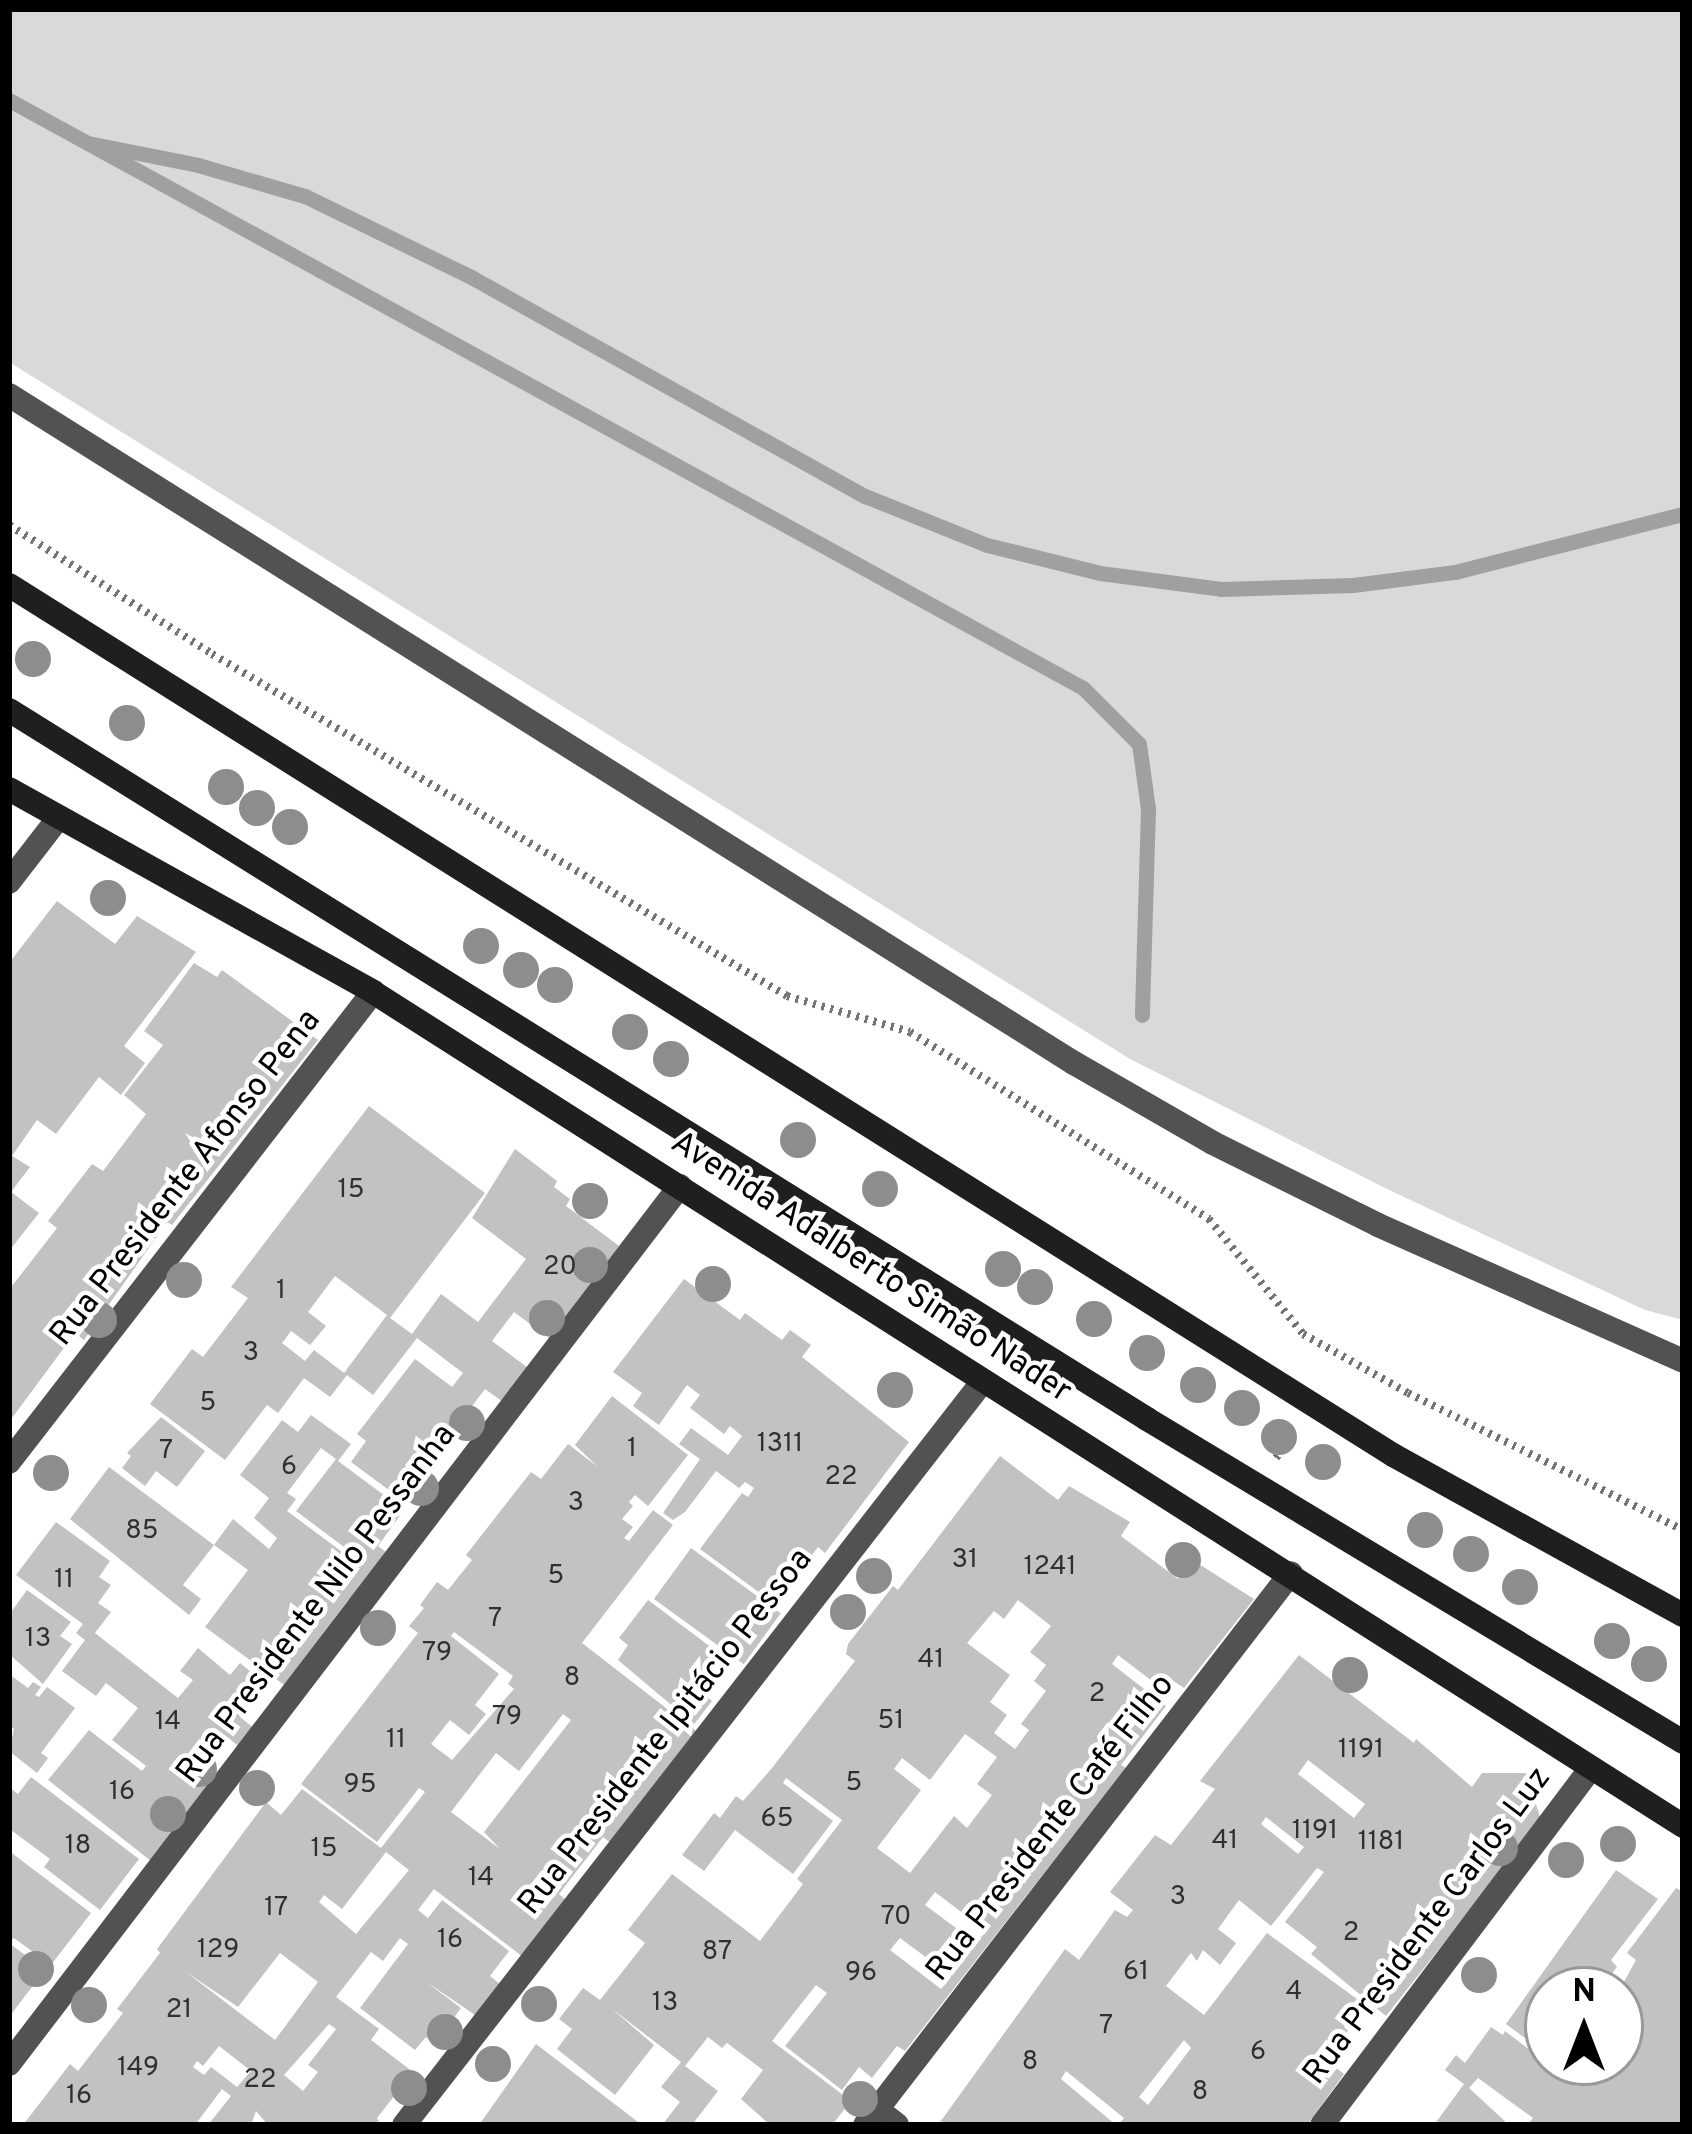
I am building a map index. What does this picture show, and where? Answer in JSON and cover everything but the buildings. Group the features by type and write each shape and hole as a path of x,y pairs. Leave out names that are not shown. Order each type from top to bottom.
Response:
{"main road":[{"path":"9,585 1393,1456 1683,1615"},
{"name":"Avenida Adalberto Simão Nader","path":"9,710 1127,1406 1683,1742"},
{"name":"Avenida Adalberto Simão Nader","path":"9,789 57,820 373,992 1683,1826"}],"street":[{"path":"9,395 1074,1064 1213,1143 1378,1225 1683,1360"},
{"path":"9,882 57,820"},
{"name":"Rua Presidente Afonso Pena","path":"9,1462 373,992"},
{"name":"Rua Presidente Nilo Pessanha","path":"9,2064 680,1186"},
{"name":"Rua Presidente Ipitácio Pessoa","path":"404,2125 983,1382"},
{"name":"Rua Presidente Café Filho","path":"880,2120 1291,1574"},
{"name":"Rua Presidente Carlos Luz","path":"1322,2125 1590,1769"}],"path":[{"path":"9,525 271,690 787,997 910,1032 1209,1219 1303,1334 1408,1393 1683,1530"}],"shaded area":[{"path":"9,9 1683,9 1683,1320 1645,1310 1387,1189 1130,1059 9,362"}],"waterway":[{"path":"9,100 1083,688 1139,744 1148,809 1142,1015"},
{"path":"88,143 198,165 305,196 471,277 865,496 987,545 1100,573 1221,589 1353,585 1455,572 1683,514"}]}
